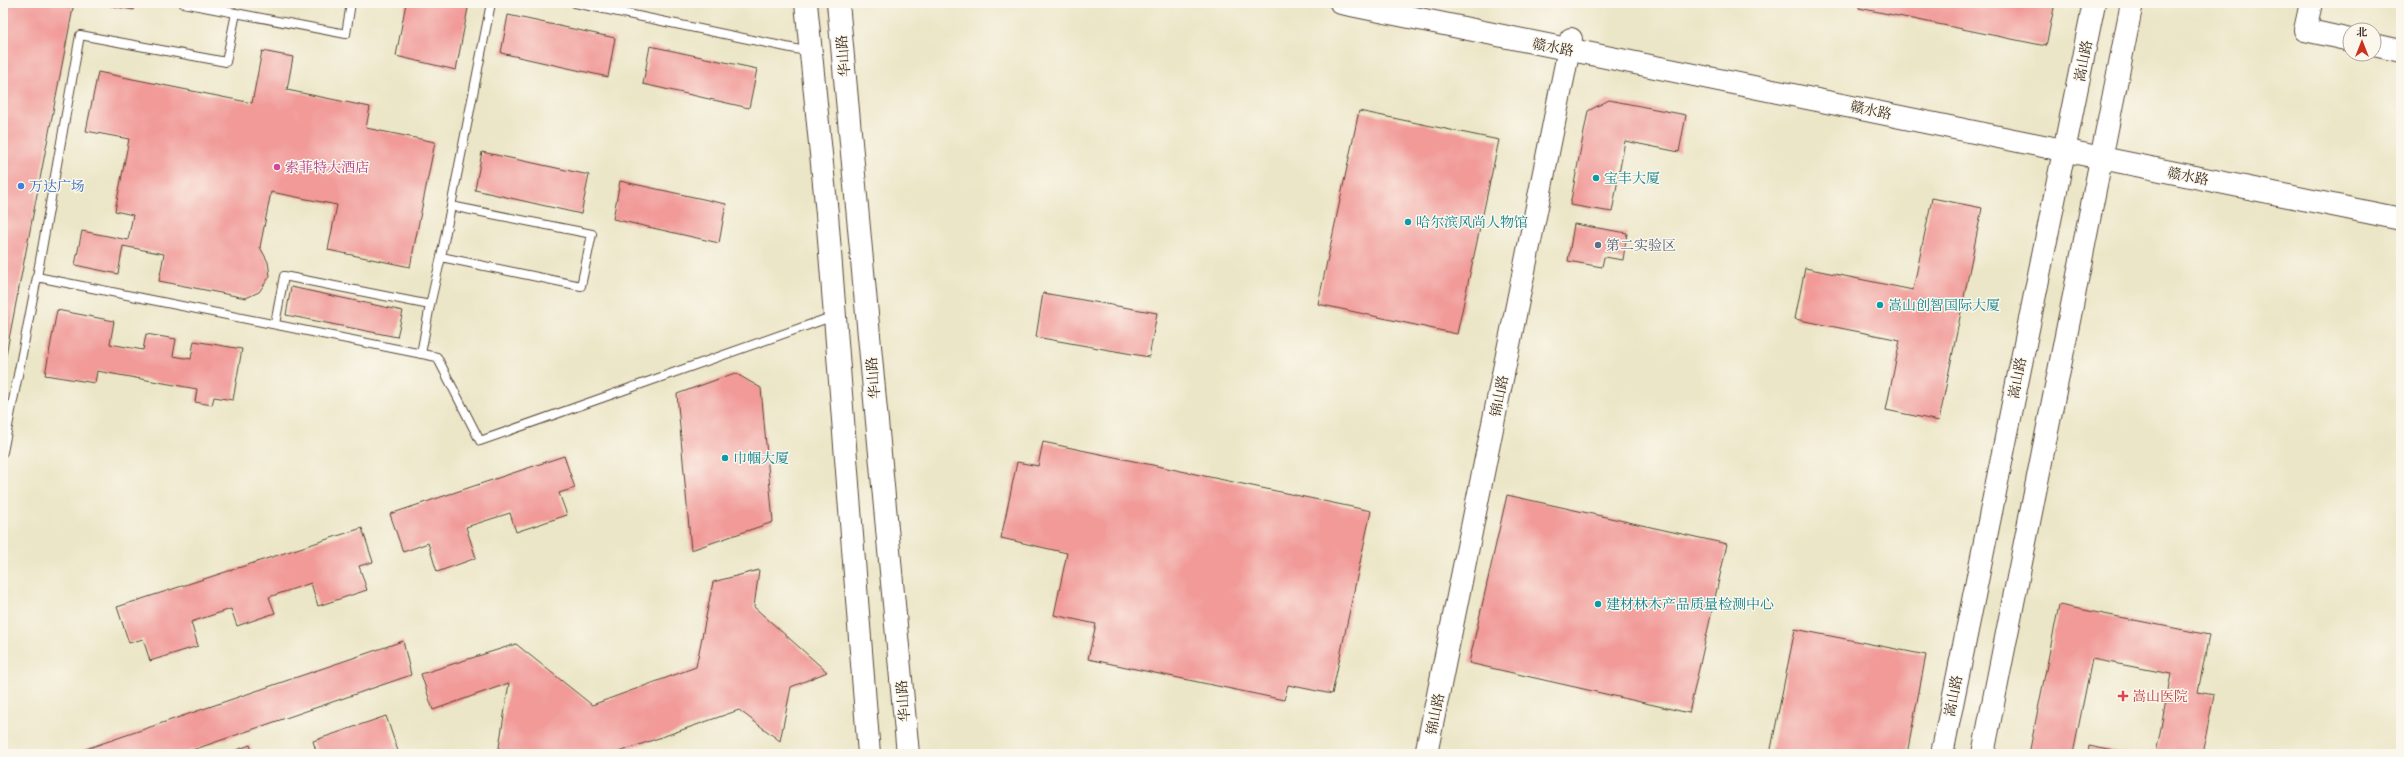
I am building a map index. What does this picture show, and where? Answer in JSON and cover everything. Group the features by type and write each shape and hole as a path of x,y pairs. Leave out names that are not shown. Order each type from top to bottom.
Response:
{"main road":[{"path":"806,3 835,315 869,754"},
{"name":"华山路","path":"838,3 908,754"},
{"name":"赣水路","path":"1341,3 1570,44 2102,151 2401,204"},
{"name":"赣水路","path":"1392,3 1570,44"},
{"name":"嵩山路","path":"1942,754 2094,3"},
{"path":"1983,754 2132,3"},
{"path":"2311,3 2305,30 2342,38"},
{"name":"锦山路","path":"1426,754 1570,44"},
{"path":"2382,47 2401,51"},
{"name":"赣水路","path":"2102,151 2401,219"}],"lane":[{"path":"183,3 346,34 351,3"},
{"path":"421,354 491,3"},
{"path":"575,3 811,52"},
{"path":"3,452 37,277 80,35 226,62 236,13"},
{"path":"441,257 581,286 592,234 451,206"},
{"path":"275,324 284,276 430,305"},
{"path":"37,277 437,357 480,441 835,315"}],"building":[{"name":"万达广场","path":"3,3 74,3 4,365 3,364"},
{"path":"95,3 135,3 134,10"},
{"path":"406,3 469,3 456,70 396,56"},
{"path":"1860,3 2055,3 2046,46 1859,8"},
{"path":"508,15 615,38 608,77 501,53"},
{"path":"650,46 757,69 749,108 643,84"},
{"name":"索菲特大酒店","path":"262,51 293,57 287,90 370,107 366,128 435,142 410,267 328,250 337,205 271,192 260,247 268,262 270,276 259,292 246,298 159,281 164,254 123,246 118,274 75,265 82,231 128,240 133,215 115,211 129,139 86,131 98,72 252,103"},
{"name":"宝丰大厦","path":"1609,100 1686,115 1679,152 1625,141 1612,212 1570,205 1588,111"},
{"name":"哈尔滨风尚人物馆","path":"1359,111 1499,140 1457,334 1318,304"},
{"path":"482,152 589,175 581,214 475,190"},
{"path":"620,181 726,204 719,243 613,219"},
{"name":"嵩山创智国际大厦","path":"1932,198 1982,208 1939,421 1886,410 1900,340 1795,319 1805,268 1913,290"},
{"name":"第二实验区","path":"1574,224 1627,233 1623,260 1604,257 1602,267 1568,261"},
{"path":"291,287 403,311 397,337 286,315"},
{"path":"1043,293 1157,313 1149,357 1036,337"},
{"path":"57,310 114,321 110,344 143,350 146,334 176,339 173,356 191,359 194,341 242,349 233,400 214,397 212,405 195,402 197,389 97,371 95,383 45,375"},
{"name":"巾帼大厦","path":"735,373 761,388 773,522 691,550 677,394"},
{"path":"1043,442 1371,511 1332,694 1288,685 1284,700 1088,659 1096,624 1054,615 1067,553 1001,538 1017,462 1038,466"},
{"path":"564,456 575,488 559,493 567,515 516,532 510,513 466,527 476,558 437,572 428,543 403,552 390,514"},
{"name":"建材林木产品质量检测中心","path":"1507,495 1727,544 1689,713 1469,663"},
{"path":"362,528 373,562 359,566 367,590 318,606 311,583 269,597 275,613 237,626 231,609 191,622 198,646 150,661 143,639 129,643 117,607"},
{"path":"759,570 754,607 827,672 791,687 780,741 739,710 613,754 498,754 509,683 433,710 421,674 516,644 592,705 696,667 713,582"},
{"path":"2059,605 2209,635 2198,692 2214,695 2202,754 2156,754 2171,674 2092,659 2073,754 2029,754"},
{"path":"1795,629 1926,655 1907,754 1770,754"},
{"path":"403,641 411,675 181,754 71,754"},
{"path":"386,716 399,754 317,754 313,741"},
{"path":"250,745 253,754 225,754"},
{"path":"2089,746 2124,753 2124,754 2088,754"}],"place":[{"name":"索菲特大酒店","path":"277,167"},
{"name":"宝丰大厦","path":"1596,178"},
{"name":"万达广场","path":"21,186"},
{"name":"哈尔滨风尚人物馆","path":"1408,222"},
{"name":"第二实验区","path":"1598,245"},
{"name":"嵩山创智国际大厦","path":"1880,305"},
{"name":"巾帼大厦","path":"725,458"},
{"name":"建材林木产品质量检测中心","path":"1598,604"},
{"name":"嵩山医院","path":"2123,696"}]}
